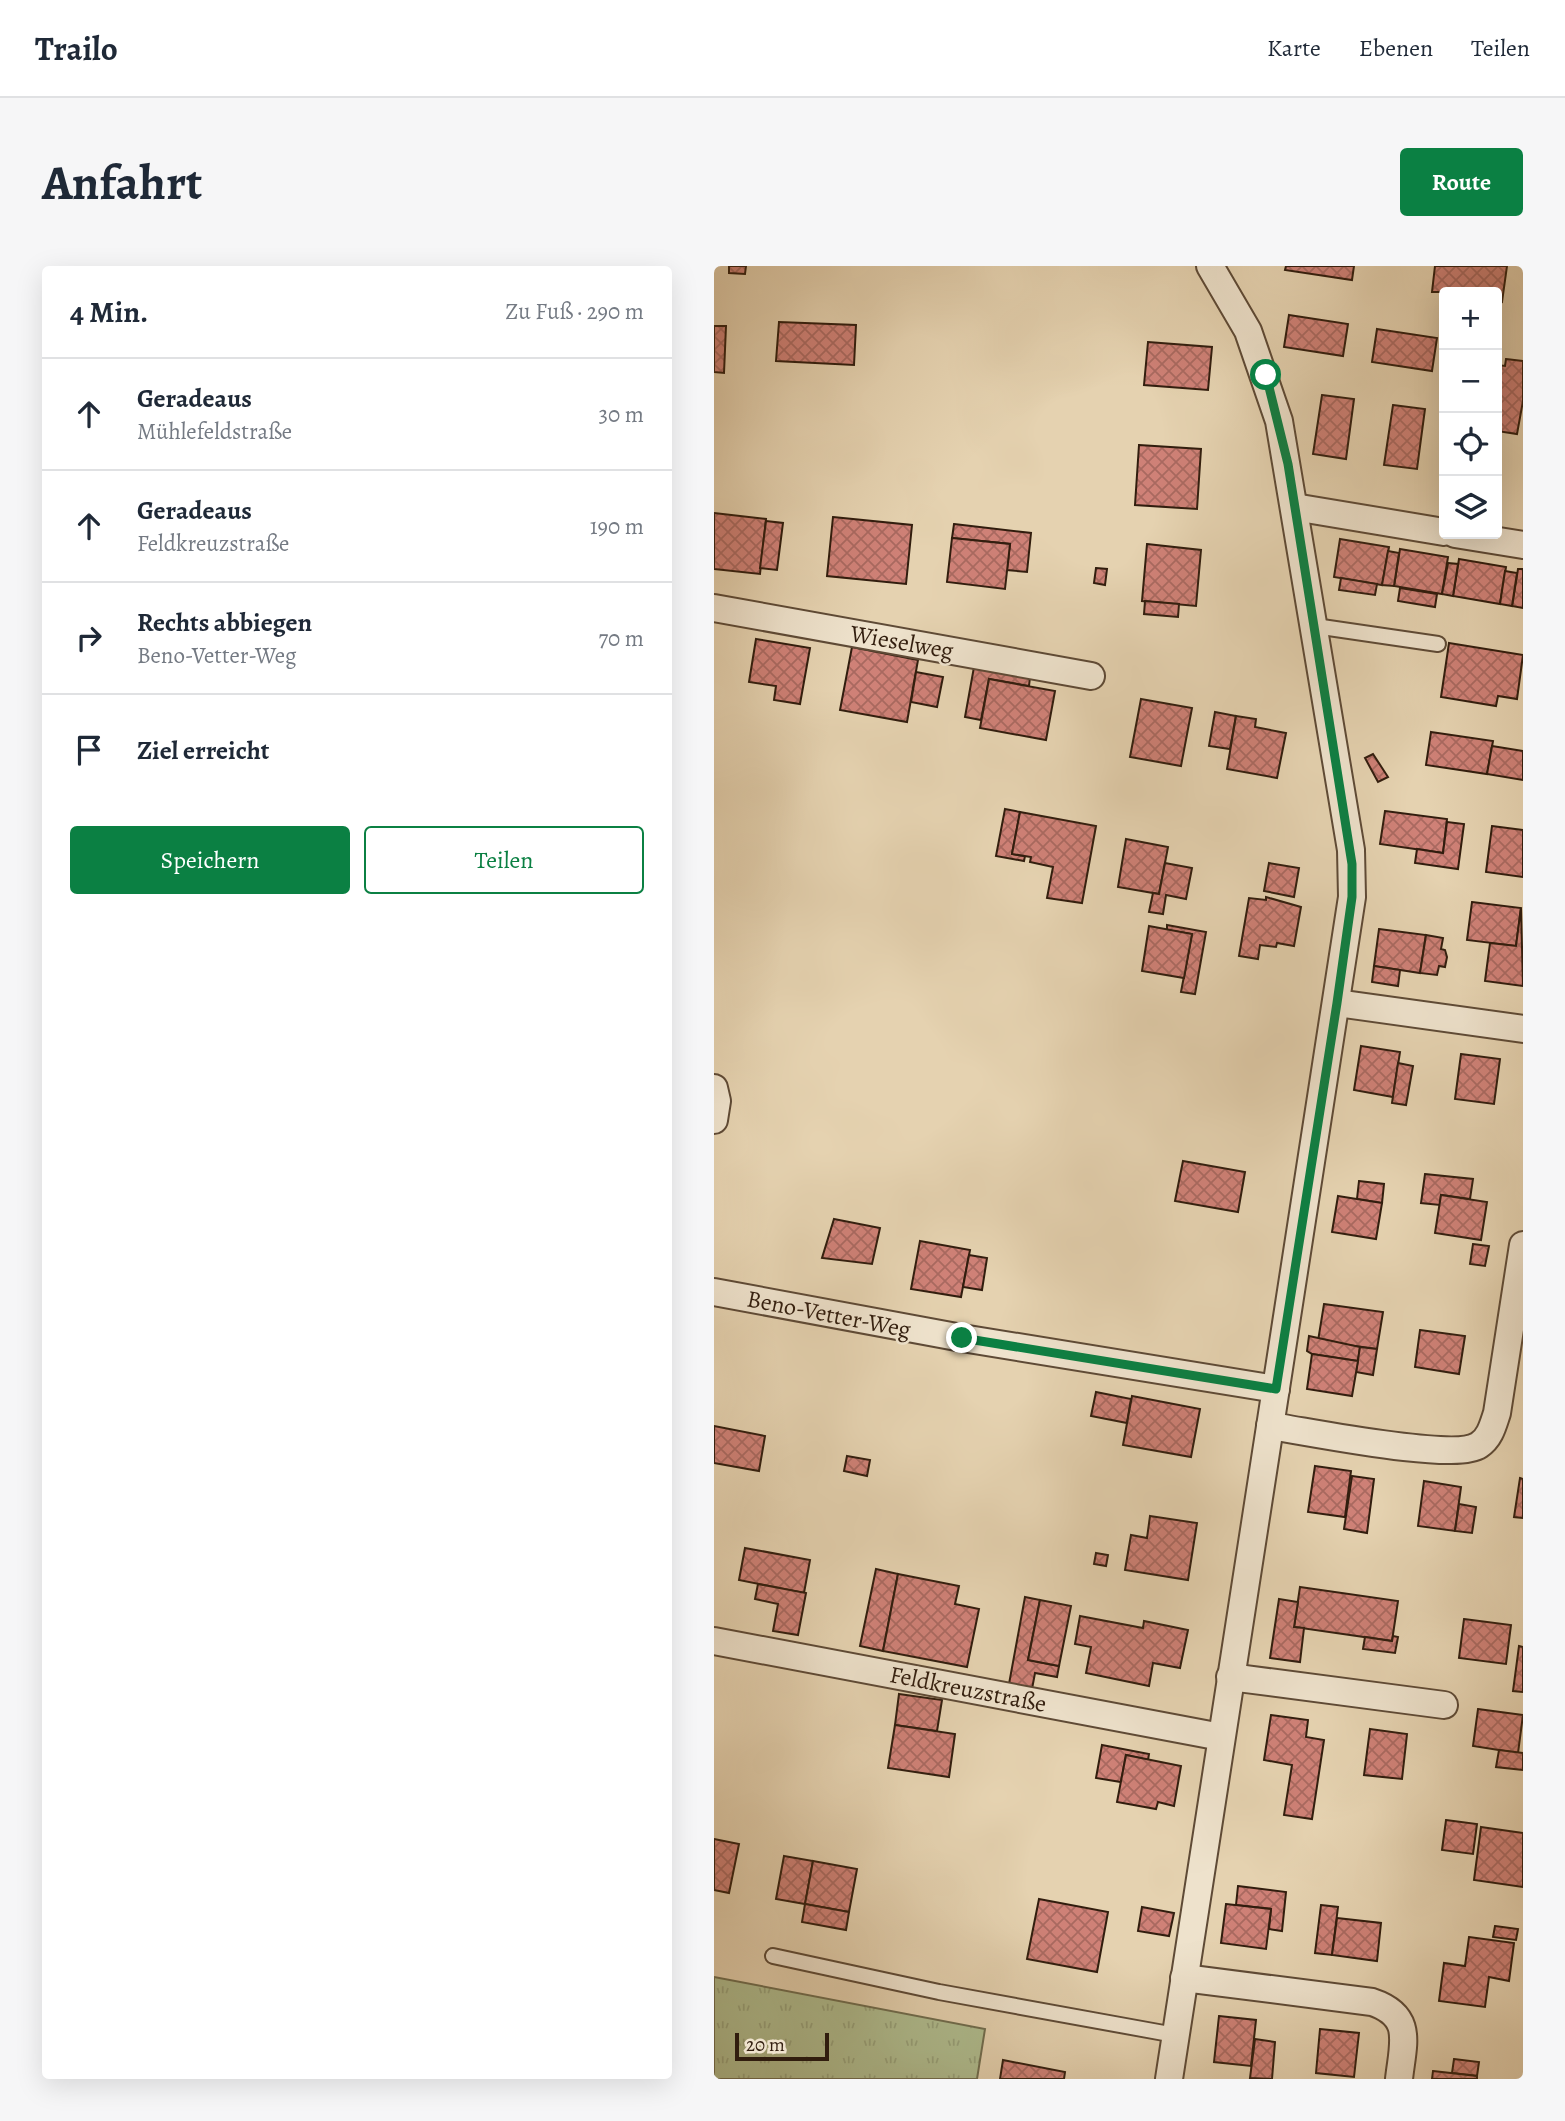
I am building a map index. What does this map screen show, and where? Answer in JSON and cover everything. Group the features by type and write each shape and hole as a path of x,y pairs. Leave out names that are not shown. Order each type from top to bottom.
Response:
{"street":[{"path":"1169,2079 1352,897 1352,864 1315,626 1279,422 1266,375 1248,331 1210,266"},
{"path":"1294,507 1439,531"},
{"path":"1485,539 1523,545"},
{"name":"Wieselweg","path":"714,608 1091,676"},
{"path":"1337,1003 1523,1029"},
{"path":"714,1088 717,1101 714,1120"},
{"path":"1270,1426 1445,1451 1478,1446 1491,1433 1497,1413 1523,1245"},
{"name":"Beno-Vetter-Weg","path":"714,1292 962,1338 1276,1389"},
{"name":"Feldkreuzstraße","path":"714,1641 1221,1737"},
{"path":"1230,1677 1444,1705"},
{"path":"1184,1978 1361,2000 1386,2006 1402,2025 1404,2038 1399,2079"}],"lane":[{"path":"1315,626 1438,644"},
{"path":"773,1956 939,1992 1175,2035"}],"green space":[{"path":"714,1977 985,2029 977,2079 714,2079"}],"building":[{"path":"729,266 746,266 745,274 729,273"},
{"path":"1286,266 1354,266 1352,280 1285,270"},
{"path":"1435,266 1507,266 1502,302 1502,287 1439,287 1439,292 1432,292"},
{"path":"1289,315 1348,324 1343,356 1284,347"},
{"path":"779,322 856,325 854,365 776,361"},
{"path":"714,326 726,326 724,373 714,372"},
{"path":"1377,329 1437,338 1432,371 1372,362"},
{"path":"1148,342 1212,347 1208,390 1144,385"},
{"path":"1506,359 1523,361 1523,401 1517,434 1502,432 1502,366 1505,366"},
{"path":"1322,395 1354,399 1346,459 1313,454"},
{"path":"1393,405 1425,409 1417,469 1384,465"},
{"path":"1139,445 1201,449 1197,509 1135,505"},
{"path":"714,513 766,519 760,574 714,569"},
{"path":"833,517 912,525 906,584 827,576"},
{"path":"766,521 783,523 777,570 760,568"},
{"path":"954,524 1031,533 1027,572 1007,570 1010,544 952,538"},
{"path":"952,538 1010,544 1005,589 947,582"},
{"path":"1340,539 1389,547 1382,585 1334,577"},
{"path":"1147,544 1201,550 1196,606 1142,601"},
{"path":"1400,549 1448,557 1442,594 1394,586"},
{"path":"1388,551 1399,553 1394,586 1382,585"},
{"path":"1459,559 1506,567 1500,604 1453,596"},
{"path":"1448,563 1458,564 1453,596 1442,594"},
{"path":"1096,568 1107,569 1105,585 1094,583"},
{"path":"1518,569 1523,569 1523,608 1512,606"},
{"path":"1505,571 1517,573 1512,606 1500,604"},
{"path":"1341,578 1377,584 1375,595 1339,590"},
{"path":"1400,588 1437,594 1435,607 1398,601"},
{"path":"1145,601 1179,604 1178,617 1144,614"},
{"path":"756,639 810,648 800,704 774,700 776,686 749,682"},
{"path":"1449,643 1523,655 1517,699 1498,696 1496,706 1441,697"},
{"path":"852,647 918,660 907,722 840,710"},
{"path":"974,667 1030,677 1029,686 989,679 981,720 965,717"},
{"path":"916,672 943,677 937,707 911,702"},
{"path":"989,679 1055,691 1046,740 980,728"},
{"path":"1141,699 1192,708 1181,766 1130,757"},
{"path":"1215,712 1236,716 1230,749 1209,746"},
{"path":"1236,716 1256,719 1255,727 1286,733 1277,778 1227,769"},
{"path":"1431,732 1493,741 1487,774 1426,765"},
{"path":"1492,746 1523,751 1523,780 1487,774"},
{"path":"1373,754 1388,777 1378,782 1365,758"},
{"path":"1005,809 1020,812 1012,854 1025,856 1024,861 996,856"},
{"path":"1385,811 1447,819 1443,853 1380,844"},
{"path":"1020,812 1096,826 1082,903 1047,898 1053,867 1030,862 1031,857 1012,854"},
{"path":"1447,822 1464,824 1458,869 1415,863 1417,849 1443,853"},
{"path":"1492,826 1523,830 1523,877 1486,872"},
{"path":"1126,839 1168,847 1159,894 1118,887"},
{"path":"1165,863 1192,868 1186,899 1166,895 1163,914 1149,912 1153,893 1159,894"},
{"path":"1269,863 1299,868 1294,897 1264,891"},
{"path":"1266,897 1301,907 1294,946 1277,943 1276,947 1260,945 1258,959 1239,956 1249,898 1266,900"},
{"path":"1472,902 1521,908 1516,946 1467,940"},
{"path":"1521,908 1523,986 1485,981 1490,943 1516,946"},
{"path":"1167,925 1206,932 1195,994 1181,992 1192,934 1167,930"},
{"path":"1149,926 1192,934 1184,978 1142,971"},
{"path":"1379,929 1426,935 1420,973 1374,966"},
{"path":"1426,935 1443,938 1441,949 1445,950 1447,957 1445,967 1439,966 1437,975 1420,973"},
{"path":"1374,966 1400,970 1398,986 1372,982"},
{"path":"1361,1046 1400,1052 1393,1097 1354,1090"},
{"path":"1461,1054 1500,1059 1494,1104 1455,1099"},
{"path":"1398,1063 1413,1066 1406,1105 1392,1103"},
{"path":"1183,1161 1245,1172 1238,1212 1175,1201"},
{"path":"1425,1174 1473,1179 1470,1199 1441,1195 1440,1205 1421,1203"},
{"path":"1359,1181 1384,1184 1382,1203 1357,1199"},
{"path":"1441,1195 1487,1202 1481,1240 1435,1233"},
{"path":"1338,1196 1382,1203 1376,1239 1332,1232"},
{"path":"834,1219 880,1228 872,1264 822,1258"},
{"path":"920,1241 970,1250 961,1297 911,1289"},
{"path":"1473,1244 1489,1246 1485,1266 1470,1264"},
{"path":"969,1255 987,1258 982,1290 963,1287"},
{"path":"1324,1304 1383,1312 1377,1349 1318,1341"},
{"path":"1420,1330 1465,1336 1459,1374 1415,1367"},
{"path":"1309,1336 1360,1347 1358,1361 1312,1354 1307,1351"},
{"path":"1360,1347 1377,1349 1373,1375 1356,1372"},
{"path":"1312,1354 1358,1361 1352,1396 1307,1389"},
{"path":"1096,1392 1131,1399 1127,1423 1091,1416"},
{"path":"1132,1396 1200,1409 1191,1457 1123,1445"},
{"path":"714,1426 765,1436 759,1471 714,1463"},
{"path":"847,1456 870,1460 867,1476 844,1471"},
{"path":"1315,1466 1351,1471 1345,1517 1308,1512"},
{"path":"1352,1476 1374,1479 1367,1533 1344,1529"},
{"path":"1520,1478 1523,1479 1523,1518 1514,1517"},
{"path":"1424,1481 1461,1487 1455,1531 1418,1526"},
{"path":"1459,1504 1476,1507 1472,1533 1455,1531"},
{"path":"1150,1516 1197,1523 1188,1580 1125,1570 1131,1535 1147,1538"},
{"path":"745,1548 810,1560 804,1593 739,1580"},
{"path":"1096,1553 1108,1555 1106,1566 1094,1564"},
{"path":"876,1569 898,1574 883,1651 860,1646"},
{"path":"898,1574 959,1586 955,1604 979,1609 967,1667 883,1651"},
{"path":"758,1584 806,1593 798,1635 773,1631 778,1604 755,1599"},
{"path":"1300,1587 1398,1601 1392,1641 1294,1627"},
{"path":"1025,1597 1040,1600 1028,1660 1059,1666 1057,1677 1035,1673 1032,1689 1009,1684"},
{"path":"1279,1599 1298,1602 1294,1627 1304,1628 1300,1662 1270,1658"},
{"path":"1040,1600 1071,1606 1059,1666 1028,1660"},
{"path":"1080,1616 1143,1628 1144,1621 1188,1630 1180,1668 1153,1663 1149,1686 1086,1673 1091,1647 1075,1644"},
{"path":"1464,1619 1511,1625 1506,1664 1459,1658"},
{"path":"1393,1636 1398,1637 1395,1653 1363,1649 1365,1637 1392,1641"},
{"path":"1519,1646 1523,1647 1523,1692 1513,1691"},
{"path":"899,1694 942,1700 937,1731 895,1725"},
{"path":"1478,1709 1523,1715 1518,1753 1473,1746"},
{"path":"1271,1715 1308,1720 1306,1737 1324,1740 1312,1819 1284,1815 1292,1765 1264,1760"},
{"path":"895,1725 955,1734 949,1777 888,1768"},
{"path":"1370,1729 1407,1734 1402,1779 1364,1775"},
{"path":"1102,1745 1149,1754 1148,1760 1126,1755 1121,1782 1096,1778"},
{"path":"1499,1750 1523,1753 1523,1770 1496,1767"},
{"path":"1126,1755 1181,1766 1174,1806 1158,1802 1156,1809 1117,1802"},
{"path":"1446,1820 1477,1824 1473,1854 1442,1850"},
{"path":"1481,1827 1523,1833 1523,1887 1474,1880"},
{"path":"714,1839 739,1844 729,1893 714,1890"},
{"path":"784,1856 813,1861 805,1904 776,1899"},
{"path":"813,1861 857,1869 849,1912 805,1904"},
{"path":"1238,1886 1286,1892 1282,1931 1269,1929 1271,1909 1236,1905"},
{"path":"1039,1899 1108,1912 1097,1972 1027,1959"},
{"path":"805,1904 849,1912 846,1930 802,1922"},
{"path":"1226,1904 1271,1909 1266,1949 1221,1943"},
{"path":"1321,1905 1338,1907 1332,1955 1315,1953"},
{"path":"1142,1907 1174,1913 1169,1936 1138,1931"},
{"path":"1337,1918 1381,1923 1377,1961 1332,1955"},
{"path":"1495,1926 1518,1929 1516,1940 1493,1937"},
{"path":"1469,1937 1514,1943 1509,1981 1489,1977 1485,2007 1439,2001 1444,1963 1465,1966"},
{"path":"1219,2016 1256,2020 1251,2066 1214,2062"},
{"path":"1320,2029 1359,2033 1354,2077 1316,2073"},
{"path":"1255,2039 1275,2042 1272,2079 1250,2078"},
{"path":"1454,2059 1479,2062 1477,2076 1452,2073"},
{"path":"1003,2060 1065,2072 1064,2079 1000,2079"},
{"path":"1433,2071 1477,2076 1477,2079 1432,2079"}],"route":[{"path":"962,1338 1276,1389 1337,1003 1352,897 1352,864 1288,464 1266,375"}]}
